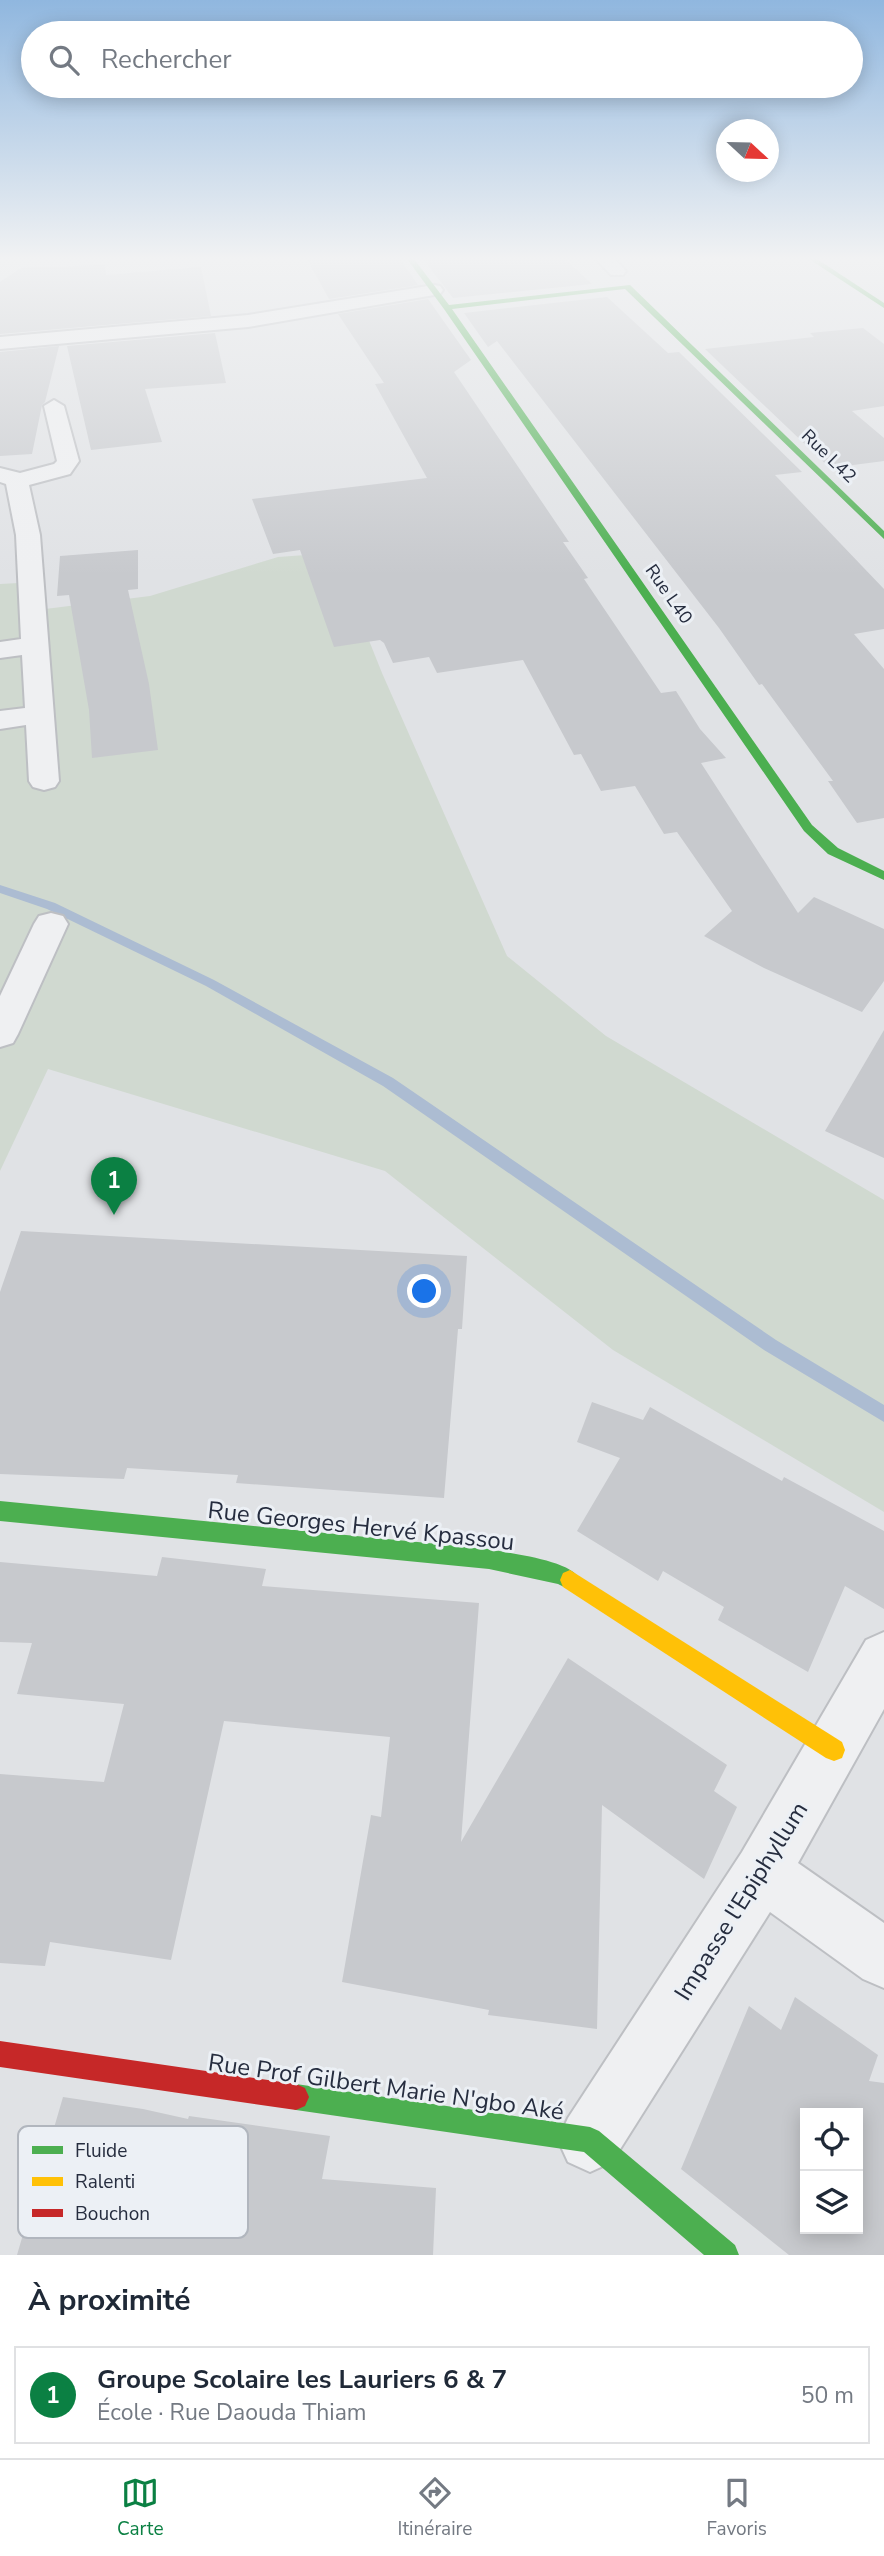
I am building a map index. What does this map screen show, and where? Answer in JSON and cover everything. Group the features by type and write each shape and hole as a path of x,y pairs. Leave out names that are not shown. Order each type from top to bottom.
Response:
{"street":[{"name":"Rue L40","path":"487,364 808,828 834,851 884,876"},
{"name":"Rue L42","path":"706,364 884,536"},
{"path":"44,781 35,645 8,478 62,470 68,461 54,406"},
{"path":"0,650 35,645"},
{"path":"0,720 40,714"},
{"path":"0,1034 51,924"},
{"name":"Rue Georges Hervé Kpassou","path":"0,1511 489,1559 562,1576 834,1750"},
{"name":"Impasse l'Epiphyllum","path":"590,2140 762,1872 834,1750 884,1658"},
{"path":"762,1872 884,1958"},
{"name":"Rue Prof Gilbert Marie N'gbo Aké","path":"0,2054 590,2140 725,2255"}],"shaded area":[{"path":"334,553 382,673 507,956 606,1036 884,1200 884,1512 613,1350 385,1171 48,1069 0,1171 0,584 37,582 29,611 150,596 278,557"}],"building":[{"path":"0,364 54,364 42,405 32,454 0,456"},
{"path":"71,364 222,364 226,383 145,389 162,442 91,450"},
{"path":"371,364 465,364 454,372 569,542 563,542 588,578 584,579 661,693 676,691 700,729 726,758 701,763 798,913 814,897 884,929 884,981 862,1012 764,968 704,936 732,911 677,832 664,834 635,786 601,791 581,754 574,755 523,660 437,673 429,657 393,663 380,640 334,647 300,550 273,554 252,499 427,478 375,384 384,383"},
{"path":"515,364 692,364 802,472 775,475 884,589 884,629 854,634 884,669 884,818 857,823 828,781 833,781 719,628"},
{"path":"721,364 884,364 884,406 852,411 884,438 884,461 830,468"},
{"path":"138,550 138,589 128,590 149,684 158,750 92,758 89,710 69,595 57,596 60,556"},
{"path":"884,1030 884,1158 825,1131"},
{"path":"21,1231 467,1256 444,1498 236,1483 238,1475 127,1468 124,1479 0,1474 0,1292"},
{"path":"592,1402 643,1420 650,1407 782,1481 784,1477 884,1531 884,1609 845,1586 808,1672 718,1620 724,1607 663,1571 658,1581 577,1531 620,1458 577,1442"},
{"path":"162,1557 266,1569 262,1586 479,1603 461,1842 568,1658 727,1765 714,1791 737,1807 704,1879 602,1805 597,2029 488,2015 489,2010 342,1982 371,1815 381,1817 390,1737 224,1721 171,1960 50,1942 45,1966 0,1963 0,1774 104,1782 124,1704 17,1694 32,1643 0,1642 0,1562 157,1576"},
{"path":"795,1997 878,2055 869,2081 884,2083 884,2255 789,2255 681,2169 749,2006 781,2030"},
{"path":"63,2097 188,2119 189,2116 330,2136 322,2179 436,2188 433,2255 17,2255 22,2238 248,2238 248,2126 55,2126"}],"waterway":[{"path":"0,889 51,906 210,983 388,1082 770,1345 884,1414"}],"traffic: fast":[{"path":"487,364 808,828 833,851 884,876"},
{"path":"707,364 884,536"},
{"path":"0,1511 489,1559 562,1575 570,1580"},
{"path":"296,2097 590,2140 725,2255"}],"traffic: slow":[{"path":"570,1580 834,1750"}],"traffic: jam":[{"path":"0,2054 296,2097"}],"place":[{"name":"Groupe Scolaire les Lauriers 6 & 7","path":"114,1215"}]}
